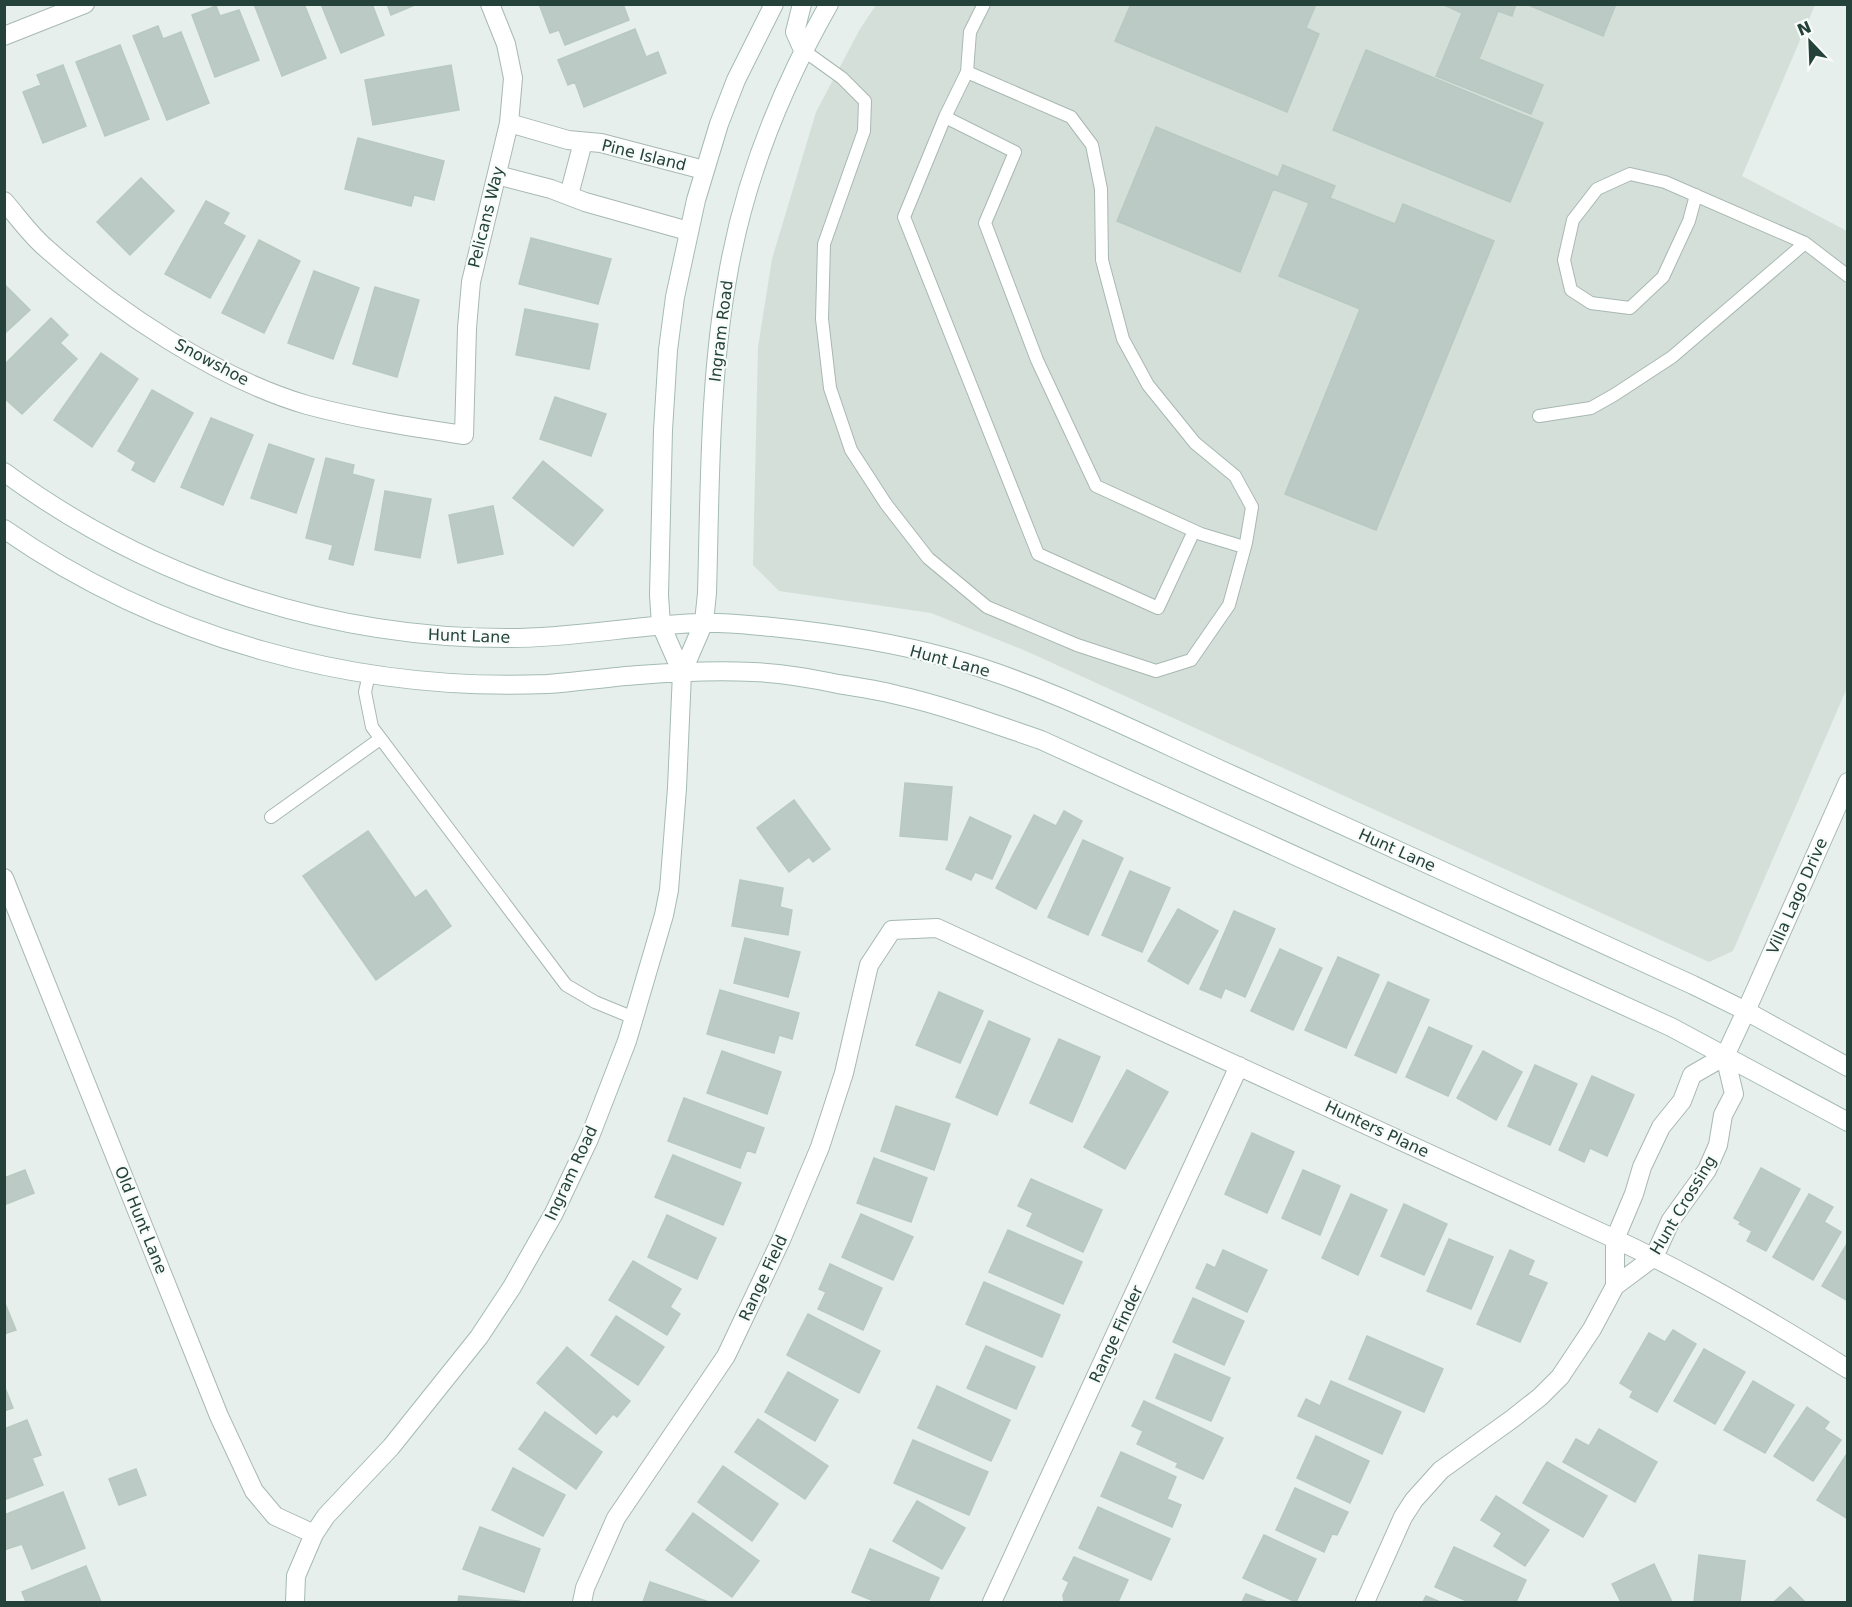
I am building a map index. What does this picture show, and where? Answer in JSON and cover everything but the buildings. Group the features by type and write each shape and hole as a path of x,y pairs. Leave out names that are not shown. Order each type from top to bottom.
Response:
{"street":[{"path":"4,36 85,4"},
{"name":"Pelicans Way","path":"464,435 467,327 471,282 509,123 513,78 506,44 490,4"},
{"name":"Ingram Road","path":"682,673 661,625 658,595 663,430 668,351 675,297 688,231 718,124 736,80 774,4"},
{"path":"802,4 795,32 803,50"},
{"name":"Ingram Road","path":"295,1602 296,1576 314,1534 326,1516 391,1448 438,1391 479,1337 512,1287 554,1213 590,1139 627,1041 669,890 677,788 682,673 704,622 707,593 715,375 727,279 750,185 781,99 803,50 829,4"},
{"name":"Pine Island","path":"509,123 568,140 602,143 704,170"},
{"name":"Pine Island","path":"569,195 583,142"},
{"path":"497,175 688,231"},
{"name":"Snowshoe","path":"4,201 45,248 94,289 171,342 248,382 306,404 375,421 464,435"},
{"name":"Hunt Lane","path":"4,472 65,512 140,554 240,595 326,619 421,634 466,638 561,636 704,622 817,631 947,657 1012,678 1112,720 1746,1011 1848,1067"},
{"path":"4,530 83,578 170,620 257,649 305,662 369,674 442,682 492,684 548,684 682,673 753,672 795,675 887,693 972,717 1041,740 1671,1027 1848,1122"},
{"name":"Villa Lago Drive","path":"1725,1056 1848,782"},
{"name":"Old Hunt Lane","path":"4,878 219,1416 254,1491 275,1516 314,1534"},
{"name":"Hunters Plane","path":"892,930 937,928 1239,1066 1654,1257 1848,1369"},
{"name":"Range Field","path":"582,1602 585,1588 616,1518 726,1356 781,1240 820,1147 844,1073 869,965 892,930"},
{"name":"Hunt Crossing","path":"1365,1602 1403,1517 1414,1500 1440,1470 1521,1412 1560,1377 1592,1329 1615,1286 1654,1257 1671,1220 1707,1170 1718,1144 1723,1116 1734,1094 1725,1056 1692,1075 1682,1101 1661,1127 1642,1167 1634,1194 1615,1239 1615,1286"},
{"name":"Range Finder","path":"992,1602 1239,1066"}],"lane":[{"path":"984,4 970,32 967,72 945,117 904,217 1038,554 1158,608 1194,531"},
{"path":"803,50 842,78 865,101 864,131 824,244 822,319 830,388 851,450 886,504 928,558 987,607 1077,645 1156,671 1191,660 1229,605 1252,507 1235,476 1195,443 1148,385 1123,339 1102,260 1101,189 1092,145 1071,117 967,72"},
{"path":"945,117 1015,152 985,223 1037,360 1096,486 1194,531 1244,548"},
{"path":"1696,195 1689,221 1663,277 1629,308 1591,303 1570,290 1564,260 1573,220 1597,189 1630,174 1665,182 1696,195 1805,243 1848,276"},
{"path":"1539,416 1591,408 1614,395 1672,357 1805,243"},
{"path":"369,674 365,692 372,727 566,985 595,1002 634,1018"},
{"path":"271,817 380,739"}],"shaded area":[{"path":"876,5 1815,5 1742,176 1847,231 1847,688 1733,951 1709,962 1026,651 931,613 779,591 753,565 758,347 772,259 816,112 860,29"}]}
